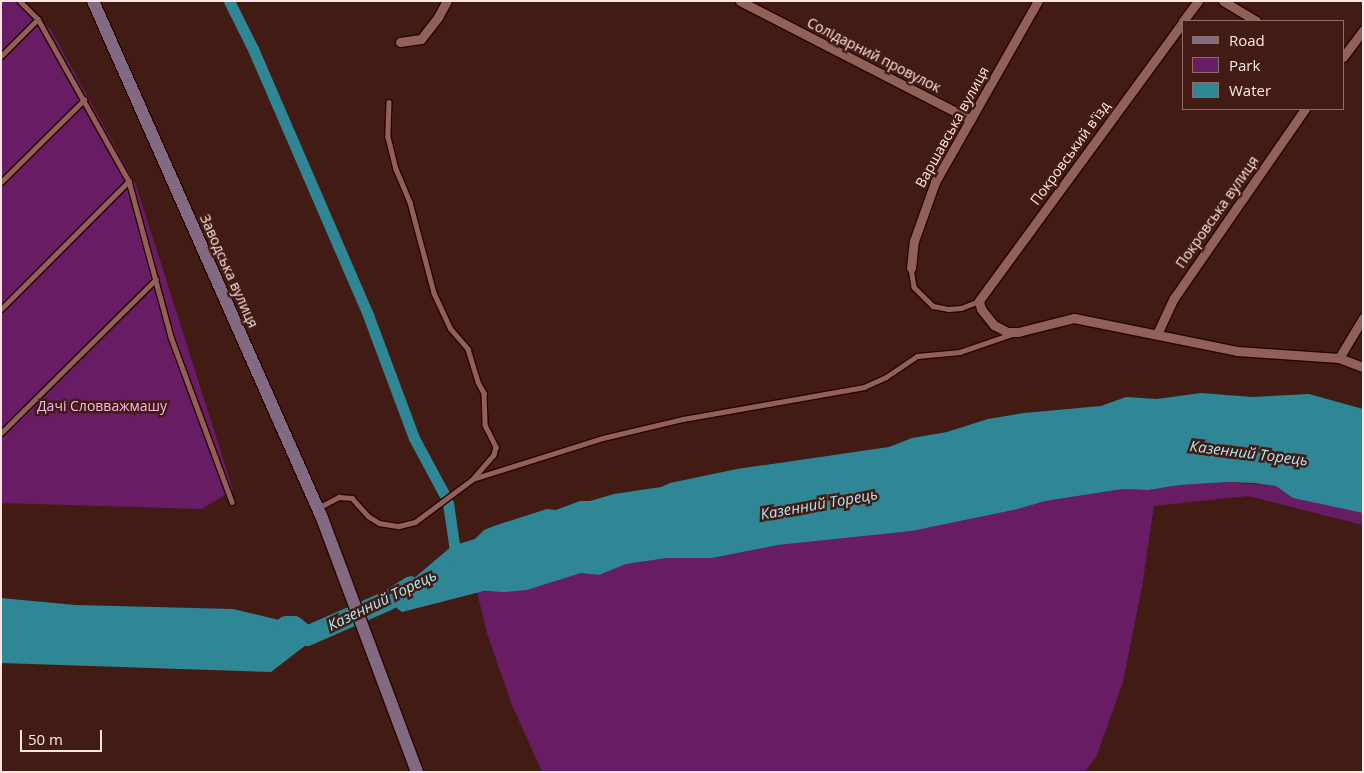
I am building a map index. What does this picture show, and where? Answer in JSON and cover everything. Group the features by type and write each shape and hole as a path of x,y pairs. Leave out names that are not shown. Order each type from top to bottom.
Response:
{"street":[{"name":"Заводська вулиця","path":"93,1 317,508 417,772"},
{"path":"400,42 421,39 438,17 446,1"},
{"name":"Солідарний провулок","path":"740,1 970,119"},
{"name":"Варшавська вулиця","path":"911,268 914,241 935,182 1038,1"},
{"name":"Покровський в'їзд","path":"1184,20 1198,1"},
{"path":"1223,1 1254,20"},
{"name":"Покровський в'їзд","path":"980,301 1182,23"},
{"path":"1344,56 1363,30"},
{"name":"Покровська вулиця","path":"1157,334 1174,298 1304,110"},
{"path":"980,301 984,315 994,325 1008,332 1018,332 1074,318 1237,351 1338,358 1363,367"},
{"path":"1338,358 1363,318"}],"lane":[{"path":"20,1 38,19 129,181 171,337 232,502"},
{"path":"1,56 38,19"},
{"path":"1,182 84,100"},
{"path":"317,508 340,497 352,498 368,516 379,524 399,526 415,522 473,479 494,455 496,447 485,425 484,393 478,382 468,349 450,328 434,293 410,202 396,169 388,137 389,102"},
{"path":"1,309 129,181"},
{"name":"Варшавська вулиця","path":"911,268 914,287 933,306 949,309 961,308 980,301"},
{"path":"1,433 156,279"},
{"path":"473,479 612,436 683,419 864,387 886,377 917,356 960,352 1018,332"}],"green space":[{"name":"Дачі Словважмашу","path":"1,1 23,1 51,30 136,185 233,490 202,509 1,503"},
{"path":"1228,482 1276,486 1293,498 1363,513 1363,525 1248,496 1154,506 1142,587 1123,682 1097,755 1085,772 542,772 512,705 487,633 477,592 527,590 581,573 599,575 626,564 667,558 712,558 778,545 912,531 1018,509 1045,501 1123,489 1148,490 1180,485"}],"water":[{"path":"1201,393 1252,397 1309,394 1363,409 1363,513 1293,498 1276,486 1254,483 1228,482 1180,485 1148,490 1123,489 1045,501 1018,509 912,531 778,545 712,558 667,558 626,564 599,575 581,573 527,590 484,591 402,612 387,601 452,546 475,539 484,530 494,526 547,509 556,510 580,501 590,501 614,494 661,487 670,483 737,469 889,447 912,438 947,432 988,419 1024,413 1101,406 1126,397 1157,399"},
{"path":"1,598 75,605 233,609 309,627 306,645 271,672 1,663"}],"waterway":[{"path":"229,1 253,49 368,315 414,438 444,494"},
{"path":"448,503 456,558"},
{"name":"Казенний Торець","path":"286,626 294,626 307,636 387,601 411,586"}]}
